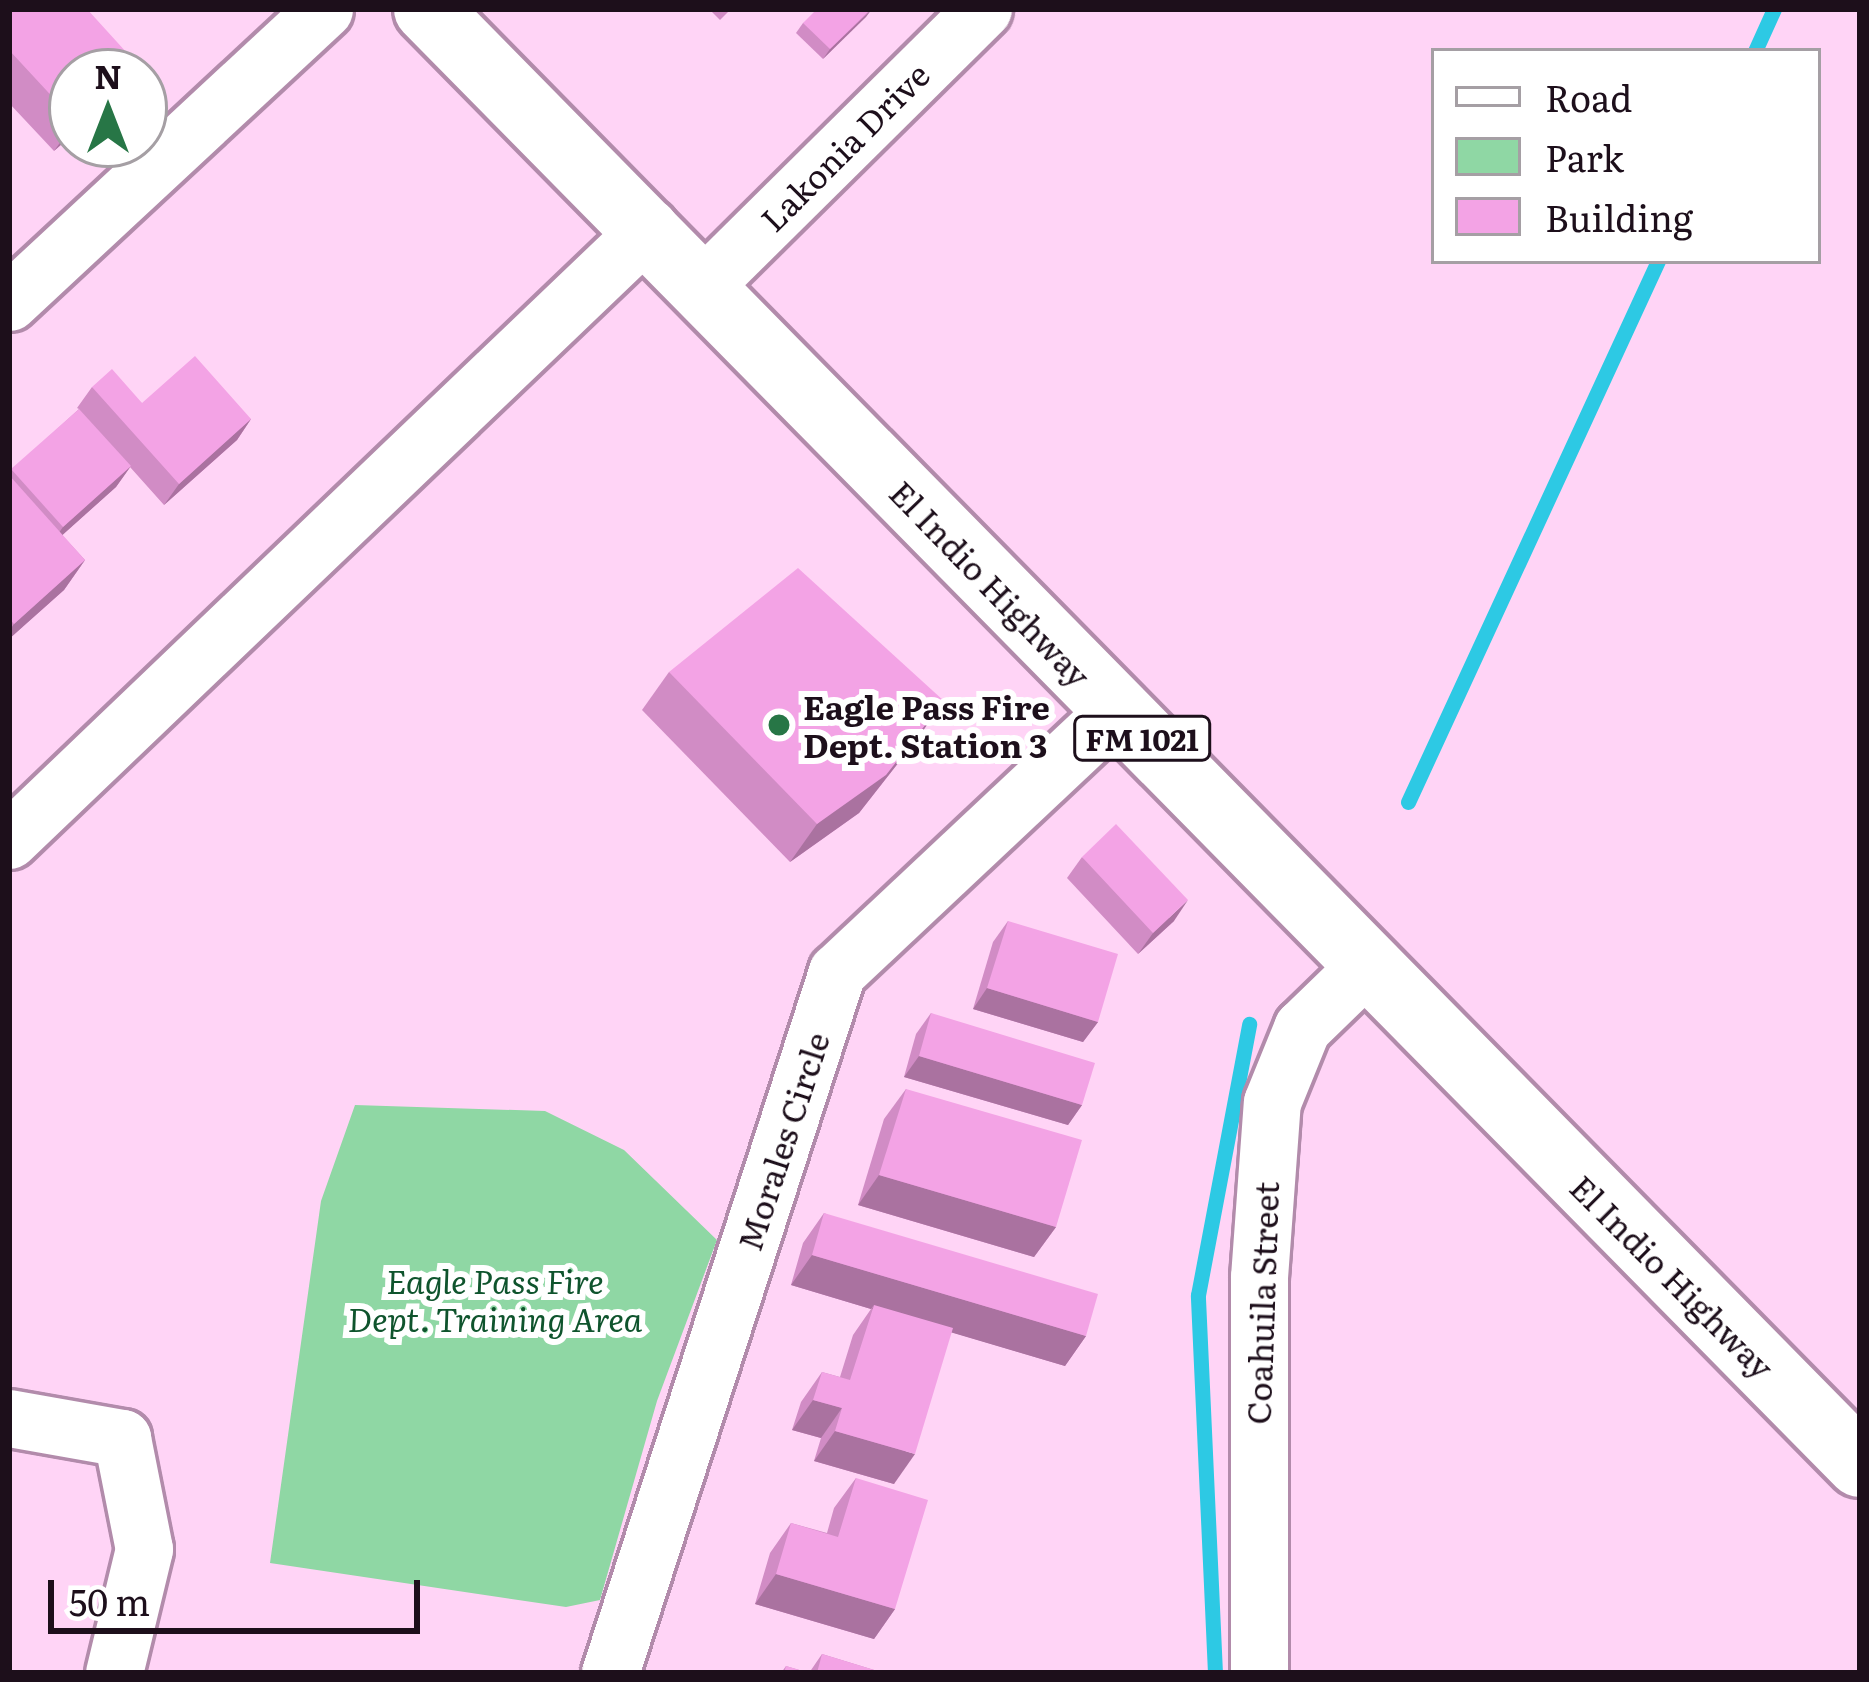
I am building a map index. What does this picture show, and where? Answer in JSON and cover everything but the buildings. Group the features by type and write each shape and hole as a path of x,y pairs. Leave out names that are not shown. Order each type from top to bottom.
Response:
{"main road":[{"name":"El Indio Highway","path":"427,9 706,284 1115,711 1860,1464"}],"street":[{"path":"9,302 324,9"},
{"name":"Lakonia Drive","path":"706,284 983,9"},
{"path":"9,840 649,228"},
{"name":"Morales Circle","path":"610,1673 837,972 1115,711"},
{"name":"Coahuila Street","path":"1259,1673 1259,1277 1272,1102 1302,1028 1366,966"},
{"path":"9,1418 122,1438 144,1550 114,1673"}],"green space":[{"name":"Eagle Pass Fire Dept. Training Area","path":"355,1105 545,1111 624,1150 717,1240 657,1401 600,1600 566,1607 270,1563 321,1201"}],"waterway":[{"path":"1756,48 1774,9"},
{"path":"1408,802 1657,264"},
{"path":"1215,1673 1198,1295 1249,1024"}],"place":[{"name":"Eagle Pass Fire Dept. Station 3","path":"779,725"}]}
